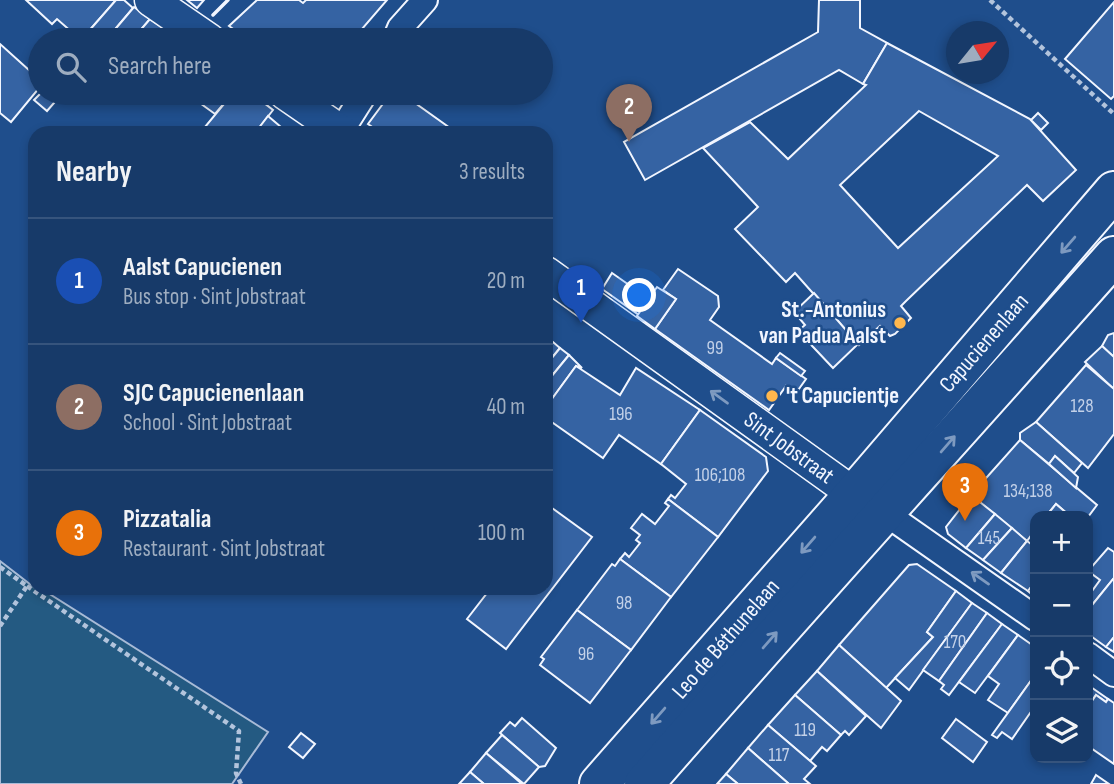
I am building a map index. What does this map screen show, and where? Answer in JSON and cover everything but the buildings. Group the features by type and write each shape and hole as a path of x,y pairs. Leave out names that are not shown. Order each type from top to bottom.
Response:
{"main road":[{"name":"Capucienenlaan","path":"869,502 1114,191"},
{"name":"Capucienenlaan","path":"869,502 929,465 1114,256"},
{"name":"Leo de Béthunelaan","path":"598,784 869,502"},
{"name":"Leo de Béthunelaan","path":"644,784 869,502"}],"street":[{"path":"151,0 192,28"},
{"path":"400,28 425,0"},
{"path":"303,105 333,126"},
{"path":"346,126 358,105"},
{"name":"Sint Jobstraat","path":"553,278 1030,615"},
{"path":"1093,659 1114,674"}],"path":[{"path":"991,0 1114,114"},
{"path":"0,567 27,586 0,626"},
{"path":"40,595 239,731 236,773 241,784"}],"shaded area":[{"path":"0,561 28,583 28,595 51,595 268,732 232,784 0,784"}],"wall":[{"path":"213,15 228,0"}],"place":[{"name":"SJC Capucienenlaan","path":"629,142"},
{"name":"Aalst Capucienen","path":"581,323"},
{"name":"St.-Antonius van Padua Aalst","path":"900,323"},
{"name":"'t Capucientje","path":"772,396"},
{"name":"Pizzatalia","path":"965,521"}]}
